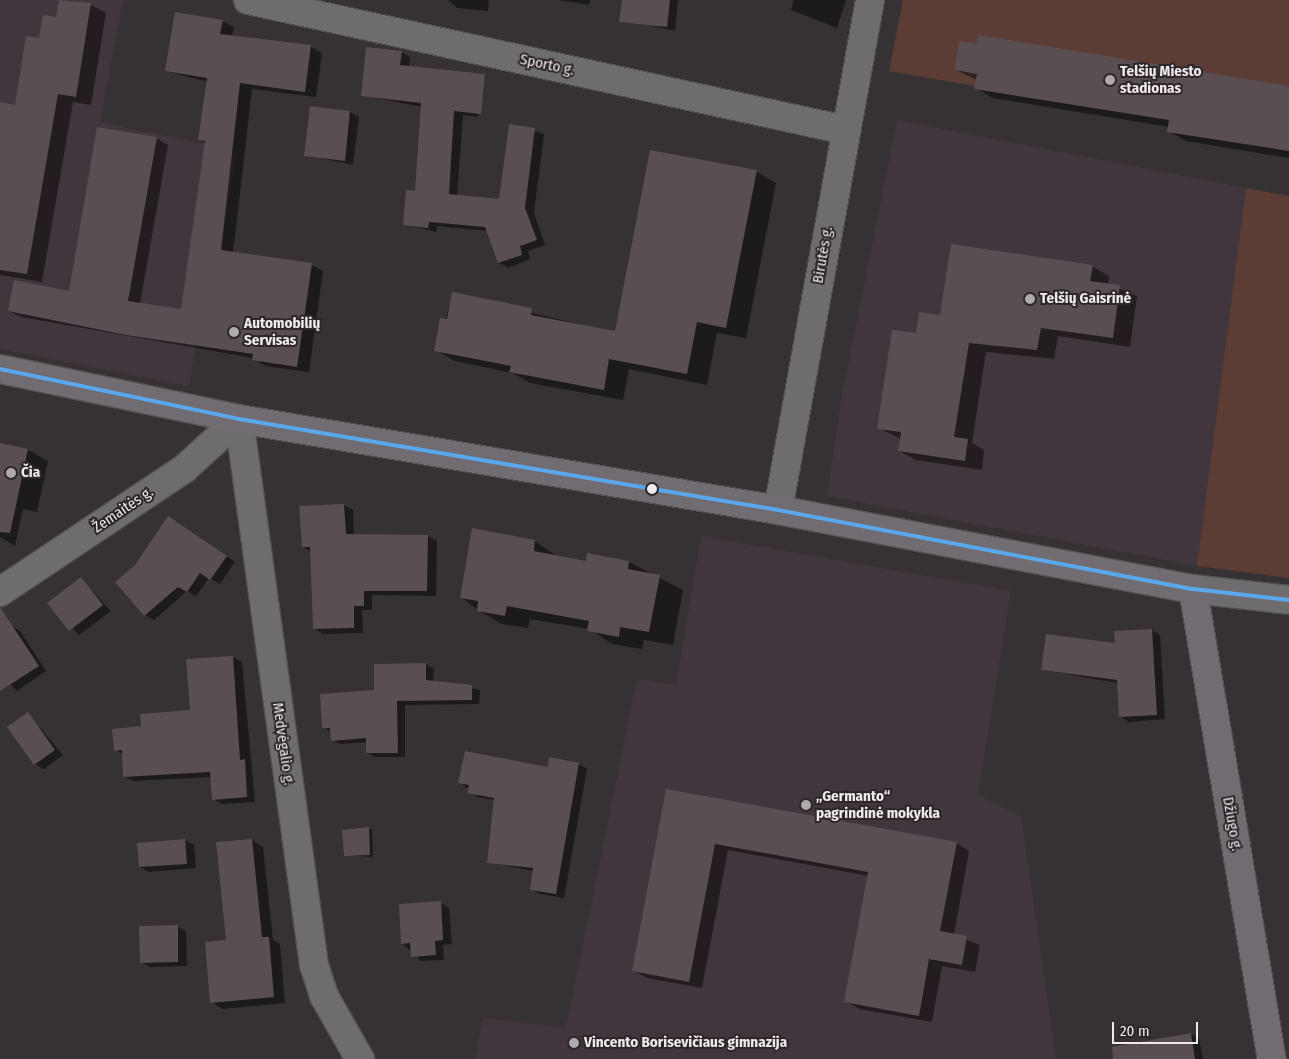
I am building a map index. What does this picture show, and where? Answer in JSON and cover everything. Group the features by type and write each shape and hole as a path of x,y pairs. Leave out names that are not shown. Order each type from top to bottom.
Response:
{"main road":[{"path":"0,369 239,419 778,510 1193,588"},
{"name":"Džiugo g.","path":"1193,588 1272,1059"}],"street":[{"name":"Sporto g.","path":"248,0 845,130"},
{"name":"Birutės g.","path":"778,510 845,130 870,0"},
{"name":"Žemaitės g.","path":"0,592 184,469 239,419"},
{"name":"Medvėgalio g.","path":"239,419 314,965 324,996 360,1059"},
{"path":"1193,588 1289,600"}],"shaded area":[{"path":"0,0 123,0 100,122 237,151 221,250 205,286 189,386 0,349"},
{"name":"Telšių Miesto stadionas","path":"903,0 1289,0 1289,151 1167,132 1169,120 889,71"},
{"path":"897,120 1246,188 1197,566 827,496 842,395"},
{"path":"1246,188 1289,196 1289,578 1197,566"},
{"name":"„Germanto“ pagrindinė mokykla","path":"701,536 1011,591 978,795 1021,816 1056,1059 475,1059 483,1018 566,1028 637,679 676,685"}],"building":[{"path":"59,0 91,3 76,97 58,94 27,274 0,270 0,102 15,105 26,36 39,38 43,15 56,17"},
{"path":"622,0 670,0 667,27 619,22"},
{"path":"175,12 223,20 220,34 311,45 305,92 240,83 221,250 312,263 297,367 252,360 253,354 126,335 8,311 14,280 69,291 97,127 157,137 128,301 181,309 205,141 198,140 207,78 165,71"},
{"path":"978,35 1289,86 1289,151 1167,132 1169,120 974,89 977,74 955,70 959,41 977,44"},
{"path":"366,47 402,51 400,65 485,74 481,114 454,111 449,194 499,199 509,124 535,128 525,208 537,240 520,246 522,255 498,263 485,227 429,222 428,228 403,225 406,190 415,191 421,103 361,96"},
{"path":"310,106 350,111 345,161 304,156"},
{"path":"650,150 757,170 726,328 697,322 687,374 609,359 604,390 509,372 511,366 434,351 440,318 447,319 452,292 532,308 531,315 615,331"},
{"path":"951,244 1093,265 1090,281 1120,285 1113,338 1041,328 1037,350 969,343 954,437 968,439 965,461 898,451 901,432 877,429 892,330 916,333 919,312 940,315"},
{"name":"Čia","path":"0,443 28,449 10,533 0,532"},
{"path":"344,504 346,534 428,535 427,591 364,591 364,606 354,606 354,628 313,629 310,547 302,547 299,506"},
{"path":"168,516 227,556 210,580 200,573 187,592 178,587 144,616 115,582 135,565"},
{"path":"472,528 535,540 534,551 586,561 587,553 629,561 628,569 660,575 649,632 620,627 619,637 587,631 589,621 507,606 505,616 477,611 478,601 460,598"},
{"path":"81,577 103,605 69,631 47,603"},
{"path":"0,607 39,666 0,691"},
{"path":"1152,629 1157,715 1119,717 1117,680 1041,670 1046,634 1115,643 1114,631"},
{"path":"233,656 240,760 245,759 247,797 212,800 210,772 123,777 122,750 114,751 112,729 141,726 140,714 190,710 186,659"},
{"path":"426,663 426,680 472,685 472,700 397,701 398,753 366,753 366,738 331,741 330,728 322,728 320,694 374,690 374,664"},
{"path":"28,712 55,750 34,765 7,727"},
{"path":"465,751 548,767 549,757 579,763 556,894 530,890 533,868 487,863 494,798 467,793 469,785 458,783"},
{"path":"666,789 957,842 940,931 967,936 962,965 929,959 919,1016 844,1002 868,872 715,844 689,982 632,971"},
{"path":"369,827 370,855 344,856 342,830"},
{"path":"185,839 187,864 139,867 137,843"},
{"path":"252,839 262,937 269,937 274,997 210,1003 205,942 226,940 216,842"},
{"path":"441,901 443,940 435,941 436,955 411,957 410,943 401,944 399,904"},
{"path":"178,925 178,962 140,963 139,926"},
{"path":"1191,1033 1195,1059 1113,1059 1112,1047"}],"transit line":[{"path":"0,369 239,419 778,510 1193,589 1289,600"}],"place":[{"name":"Telšių Miesto stadionas","path":"1110,80"},
{"name":"Telšių Gaisrinė","path":"1030,299"},
{"name":"Automobilių Servisas","path":"234,332"},
{"name":"Čia","path":"11,473"},
{"name":"„Germanto“ pagrindinė mokykla","path":"806,805"},
{"name":"Vincento Borisevičiaus gimnazija","path":"574,1043"}]}
